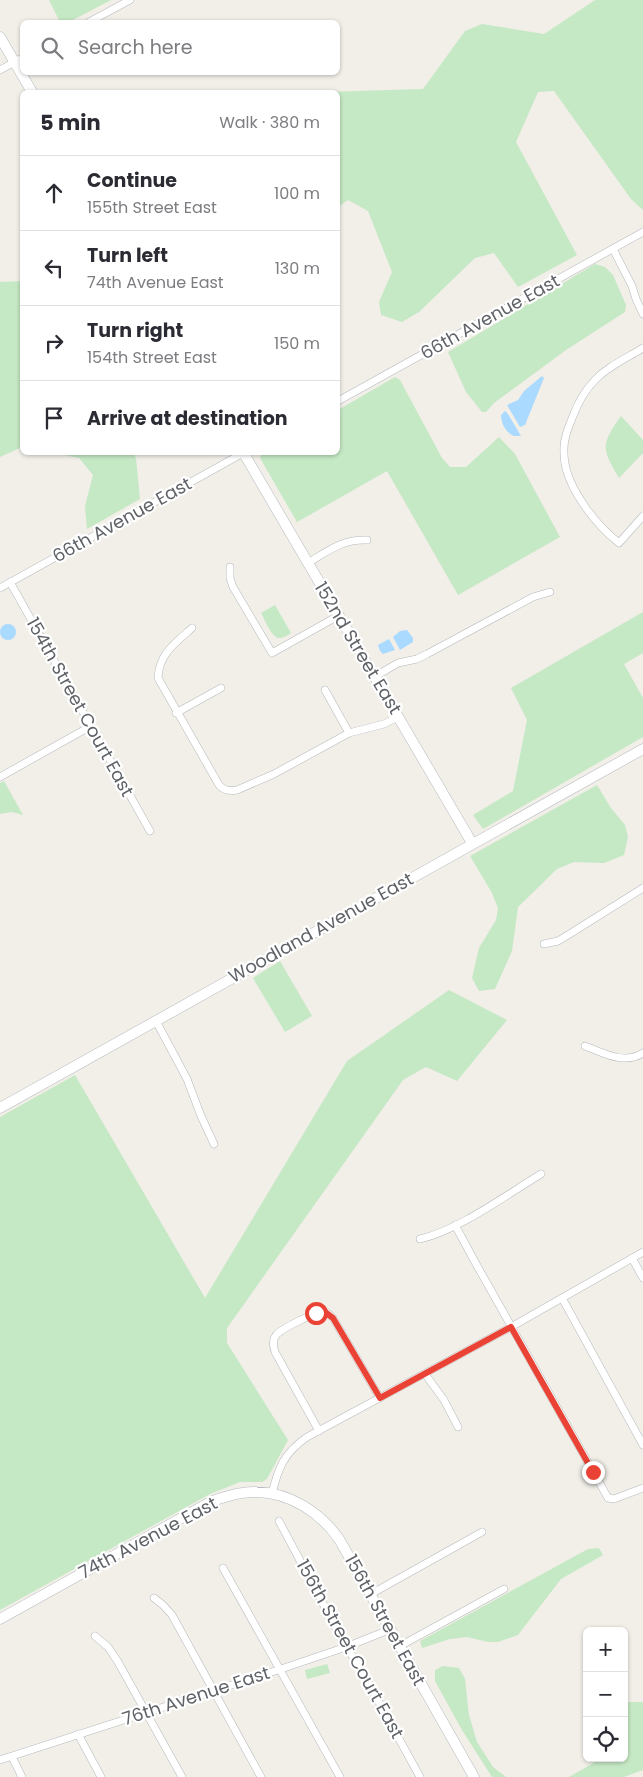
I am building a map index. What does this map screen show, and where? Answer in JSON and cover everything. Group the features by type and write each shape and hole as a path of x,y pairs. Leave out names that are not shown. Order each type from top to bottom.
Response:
{"street":[{"path":"92,20 130,0"},
{"path":"0,37 19,60 0,70"},
{"path":"25,75 31,90"},
{"name":"66th Avenue East","path":"340,400 643,232"},
{"path":"613,249 632,286 643,314"},
{"path":"643,348 614,365 595,380 577,405 565,441 564,463 568,475 593,518 604,531 619,543 643,516"},
{"name":"66th Avenue East","path":"0,588 240,455"},
{"name":"152nd Street East","path":"245,455 472,843"},
{"path":"308,563 344,542 367,540"},
{"path":"230,567 230,578 233,586 272,653 338,616"},
{"name":"154th Street Court East","path":"10,582 150,831"},
{"path":"374,676 398,663 417,659 533,597 550,592"},
{"path":"192,628 166,653 160,662 158,678 176,713 219,786 225,790 237,790 274,774 349,733 384,724 398,717"},
{"path":"176,713 221,688"},
{"path":"325,690 349,733"},
{"path":"0,777 91,726"},
{"name":"Woodland Avenue East","path":"0,1108 643,748"},
{"path":"544,944 558,941 643,888"},
{"path":"156,1020 187,1079 214,1144"},
{"path":"585,1046 629,1059 643,1053"},
{"path":"420,1239 431,1237 455,1225 541,1174"},
{"path":"455,1225 610,1499 643,1488"},
{"path":"272,1494 278,1471 288,1454 301,1442 643,1252"},
{"path":"632,1258 643,1278"},
{"path":"562,1298 643,1445"},
{"path":"319,1431 275,1352 274,1341 277,1334 316,1313 325,1312 330,1315 380,1398"},
{"path":"425,1374 444,1400 458,1427"},
{"name":"74th Avenue East","path":"0,1619 212,1502 244,1493 272,1494"},
{"name":"156th Street East","path":"272,1494 303,1505 325,1521 339,1538 474,1776"},
{"name":"156th Street Court East","path":"279,1521 346,1647 358,1664 420,1777"},
{"path":"371,1594 482,1532"},
{"path":"223,1568 340,1777"},
{"path":"400,1646 504,1589"},
{"path":"154,1598 172,1615 261,1777"},
{"name":"76th Avenue East","path":"0,1760 281,1669 346,1647 391,1628"},
{"path":"95,1636 108,1647 118,1662 182,1777"},
{"path":"78,1734 101,1777"},
{"path":"12,1757 22,1777"}],"green space":[{"path":"49,0 111,0 73,20 59,20"},
{"path":"595,0 643,0 643,210 631,199 554,91 538,92 516,142 577,255 518,287 494,253 475,258 419,312 402,322 381,315 379,302 392,272 368,211 348,200 340,206 340,92 423,89 465,31 482,24 544,34"},
{"path":"595,264 605,267 613,275 626,305 625,312 566,350 494,403 486,412 482,412 466,392 448,352"},
{"path":"20,281 20,448 0,457 0,282"},
{"path":"395,377 400,380 442,458 450,467 466,467 499,437 515,454 560,537 458,595 387,471 297,522 260,458 261,455 340,455 340,409"},
{"path":"621,416 643,440 643,453 619,478 609,460 606,447 609,434"},
{"path":"64,455 134,455 140,499 87,529 85,506 93,475 79,458"},
{"path":"275,605 291,633 281,638 274,636 261,613"},
{"path":"643,612 643,653 624,664 643,698 643,737 483,829 473,815 513,791 527,720 511,688"},
{"path":"4,781 23,815 12,812 0,814 0,783"},
{"path":"597,785 611,808 625,825 628,837 624,855 604,863 574,862 557,869 518,907 512,951 495,989 479,991 472,978 479,948 496,920 498,908 492,893 470,856"},
{"path":"280,961 312,1016 285,1032 253,978"},
{"path":"449,990 507,1020 457,1081 426,1067 403,1080 227,1328 227,1343 288,1440 267,1479 262,1482 240,1482 210,1494 0,1610 0,1117 75,1075 205,1298 347,1061"},
{"path":"599,1548 603,1555 561,1579 518,1635 498,1642 488,1642 467,1637 450,1639 422,1648 420,1641 588,1549"},
{"path":"327,1664 330,1673 307,1679 305,1670"},
{"path":"443,1666 459,1668 465,1679 469,1715 477,1742 493,1767 506,1777 492,1777 462,1730 435,1681 435,1670"},
{"path":"628,1702 643,1702 643,1770 624,1777 569,1777 595,1762 628,1762"}],"water":[{"path":"542,376 544,378 525,425 520,427 507,405 518,400 524,391"},
{"path":"505,411 521,436 511,435 504,427 501,415"},
{"path":"8,624 16,632 8,640 0,632"},
{"path":"407,630 413,638 413,642 400,650 393,637 400,631"},
{"path":"389,639 395,650 383,654 378,645"}],"route":[{"path":"316,1313 325,1312 333,1318 380,1398 511,1327 593,1472"}]}
